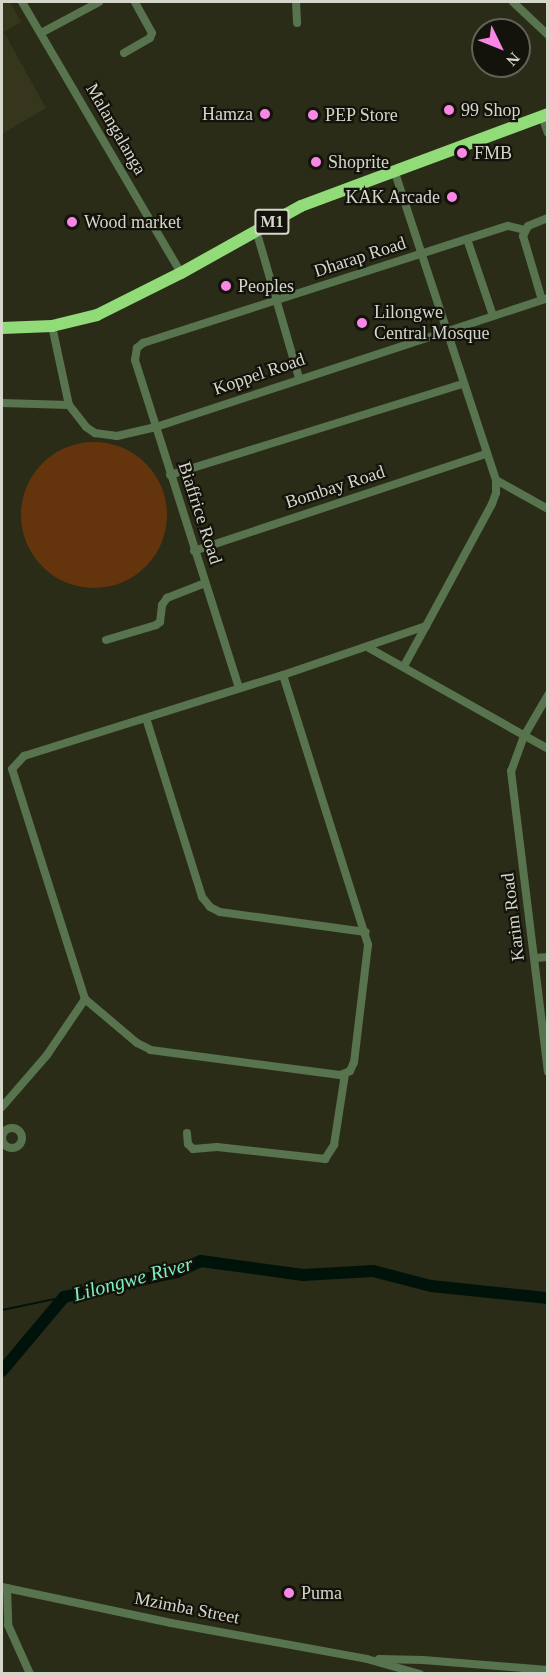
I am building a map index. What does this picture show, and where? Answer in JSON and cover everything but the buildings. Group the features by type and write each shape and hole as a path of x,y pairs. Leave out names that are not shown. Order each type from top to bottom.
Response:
{"highway":[{"name":"M1","path":"2,328 52,326 97,315 182,273 256,230 327,195 545,115"}],"street":[{"name":"Malangalanga","path":"22,2 182,273"},
{"path":"41,33 99,2"},
{"path":"124,53 150,38 152,33 135,2"},
{"path":"296,2 297,23"},
{"path":"513,2 548,35"},
{"path":"545,115 548,133"},
{"path":"394,170 496,480 492,504 404,666"},
{"path":"545,299 523,240 525,230 533,223 548,219"},
{"name":"Dharap Road","path":"137,348 143,343 508,226 525,230"},
{"path":"256,230 299,378"},
{"path":"467,239 493,316"},
{"name":"Koppel Road","path":"52,326 69,405 86,427 105,435 129,434 545,299"},
{"name":"Biaffrice Road","path":"137,348 135,360 239,688"},
{"path":"170,475 463,384"},
{"path":"2,402 69,405"},
{"name":"Bombay Road","path":"194,551 486,454"},
{"path":"496,480 548,509"},
{"path":"106,640 156,625 160,622 162,605 167,598 205,583"},
{"path":"345,1074 151,1050 137,1043 85,999 12,770 24,756 369,648 426,626"},
{"path":"369,648 548,749"},
{"path":"187,1133 188,1144 193,1149 217,1147 325,1159 334,1144 345,1074 353,1066 368,960 366,932 283,675"},
{"name":"Karim Road","path":"548,695 524,736 511,771 535,958 540,1023 548,1072"},
{"path":"146,718 205,902 220,912 366,932"},
{"path":"535,958 548,957"},
{"path":"2,1107 47,1055 85,999"},
{"path":"4,1587 8,1625 30,1674"},
{"name":"Mzimba Street","path":"4,1587 179,1624 367,1659 420,1674"},
{"name":"Mzimba Street","path":"367,1659 423,1660 548,1670"}],"shaded area":[{"path":"2,2 10,2 21,22 4,32 46,108 2,134"},
{"path":"94,442 122,448 145,464 161,487 167,515 161,543 145,566 122,582 94,588 66,582 43,566 27,543 21,515 27,487 43,464 66,448"}],"waterway":[{"name":"Lilongwe River","path":"2,1371 64,1297 177,1272 201,1261 303,1275 373,1271 431,1286 548,1298"},
{"path":"2,1310 64,1297"}],"place":[{"name":"99 Shop","path":"449,110"},
{"name":"Hamza","path":"265,114"},
{"name":"PEP Store","path":"313,115"},
{"name":"FMB","path":"462,153"},
{"name":"Shoprite","path":"316,162"},
{"name":"KAK Arcade","path":"452,197"},
{"name":"Wood market","path":"72,222"},
{"name":"Peoples","path":"226,286"},
{"name":"Lilongwe Central Mosque","path":"362,323"},
{"name":"Puma","path":"289,1593"}]}
